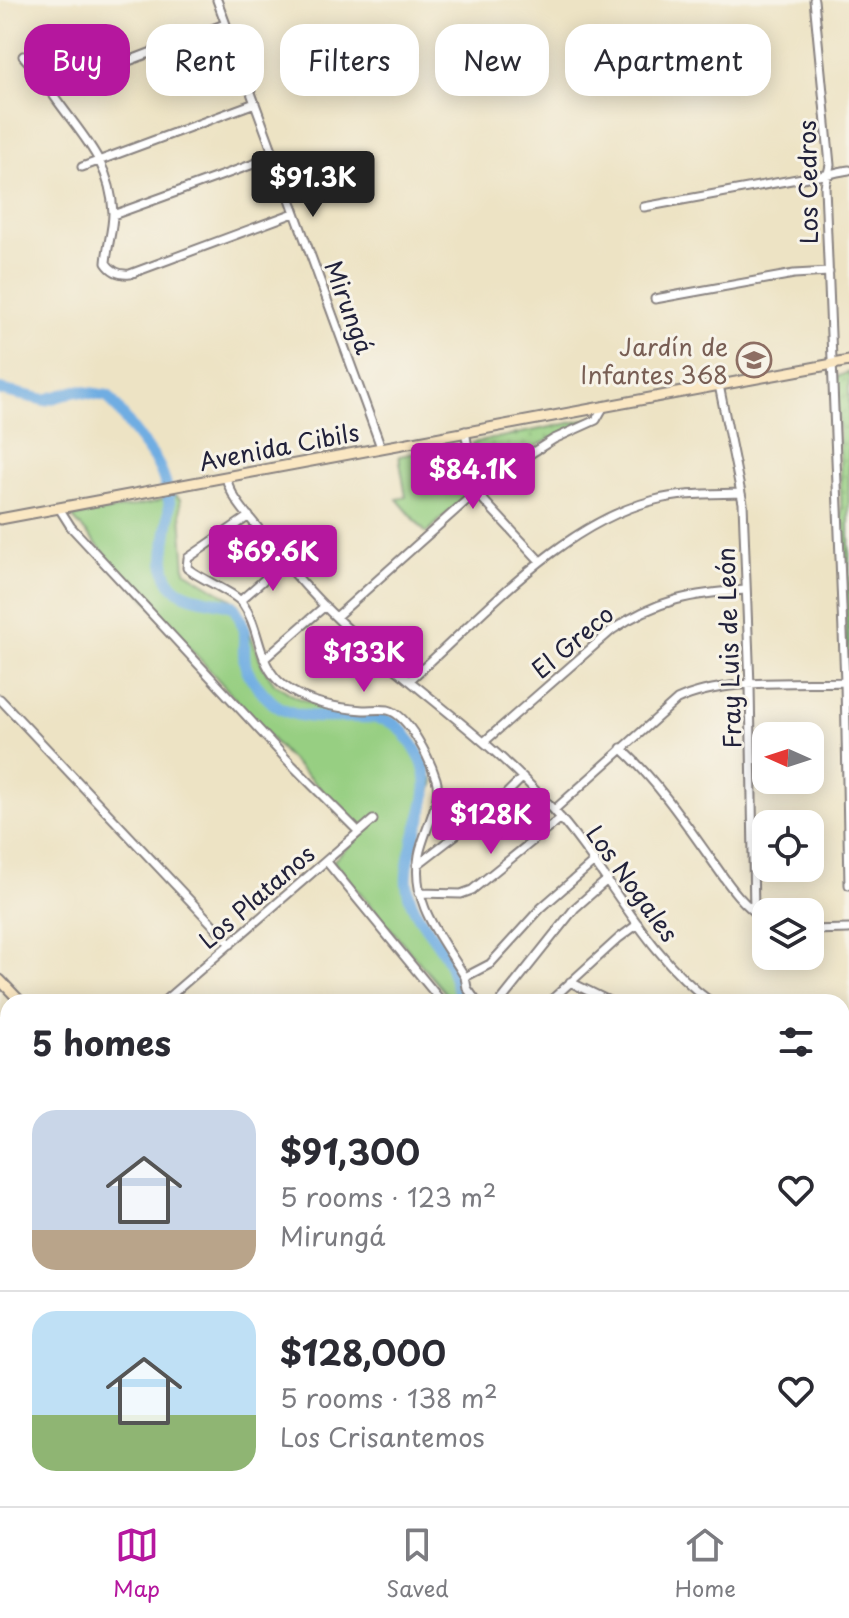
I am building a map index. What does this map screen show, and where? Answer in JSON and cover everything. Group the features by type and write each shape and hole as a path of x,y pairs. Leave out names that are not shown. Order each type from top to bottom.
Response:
{"street":[{"name":"Mirungá","path":"217,0 225,24"},
{"name":"Los Cedros","path":"814,0 830,165 825,186 847,682 849,885"},
{"path":"54,96 106,171 113,215 106,263 122,275 294,213"},
{"name":"Mirungá","path":"252,96 381,447"},
{"path":"82,167 255,103"},
{"path":"113,215 273,157"},
{"path":"644,207 808,177 827,177 849,170"},
{"path":"655,299 794,274 829,272"},
{"name":"Avenida Cibils","path":"0,519 849,361"},
{"name":"Fray Luis de León","path":"719,385 741,493 750,686 754,898"},
{"path":"336,617 476,492 554,439 596,420 604,406"},
{"path":"465,431 476,492 540,561"},
{"name":"Los Nogales","path":"226,477 231,491 284,562 325,606 485,741 554,810 674,970 702,994"},
{"path":"410,680 540,561 592,526 655,500 741,493"},
{"path":"59,508 71,527 282,754 359,832"},
{"path":"249,516 188,558 186,565 190,571 241,600 264,659 277,680 299,695 343,708 389,710 414,733 437,781 437,792 417,865 419,893 424,912 465,977 471,994"},
{"path":"241,600 284,562"},
{"name":"El Greco","path":"485,741 632,616 687,595 746,590"},
{"path":"264,659 325,606"},
{"path":"554,810 677,700 714,687 847,682"},
{"path":"0,699 231,944"},
{"path":"621,748 636,761 670,803 739,899 752,910"},
{"path":"417,865 496,804 523,777"},
{"path":"419,893 461,894 472,890 561,818"},
{"name":"Los Platanos","path":"172,994 373,820"},
{"path":"465,977 490,964 541,908 595,861"},
{"path":"327,862 435,994"},
{"path":"506,994 575,908 608,879"},
{"path":"557,994 638,924"},
{"path":"824,930 849,929"},
{"path":"570,982 595,994"}],"green space":[{"path":"849,372 849,678 847,678 837,377"},
{"path":"590,419 534,447 484,482 478,481 472,443"},
{"path":"465,444 472,491 426,533 397,499 406,497 399,456"},
{"path":"175,495 180,499 185,571 236,602 263,667 275,684 296,697 328,709 391,716 413,736 434,782 416,841 410,885 416,907 453,962 466,994 446,994 333,861 364,831 285,754 72,517 152,503"}],"waterway":[{"path":"0,390 45,400 76,391 108,396 151,454 164,479 169,500 164,558 168,580 188,595 233,606 244,629 245,664 261,690 273,703 288,712 305,716 375,718 389,721 406,735 426,774 424,804 408,867 409,894 418,915 449,962 460,994"}],"place":[{"name":"Jardín de Infantes 368","path":"754,360"}]}
